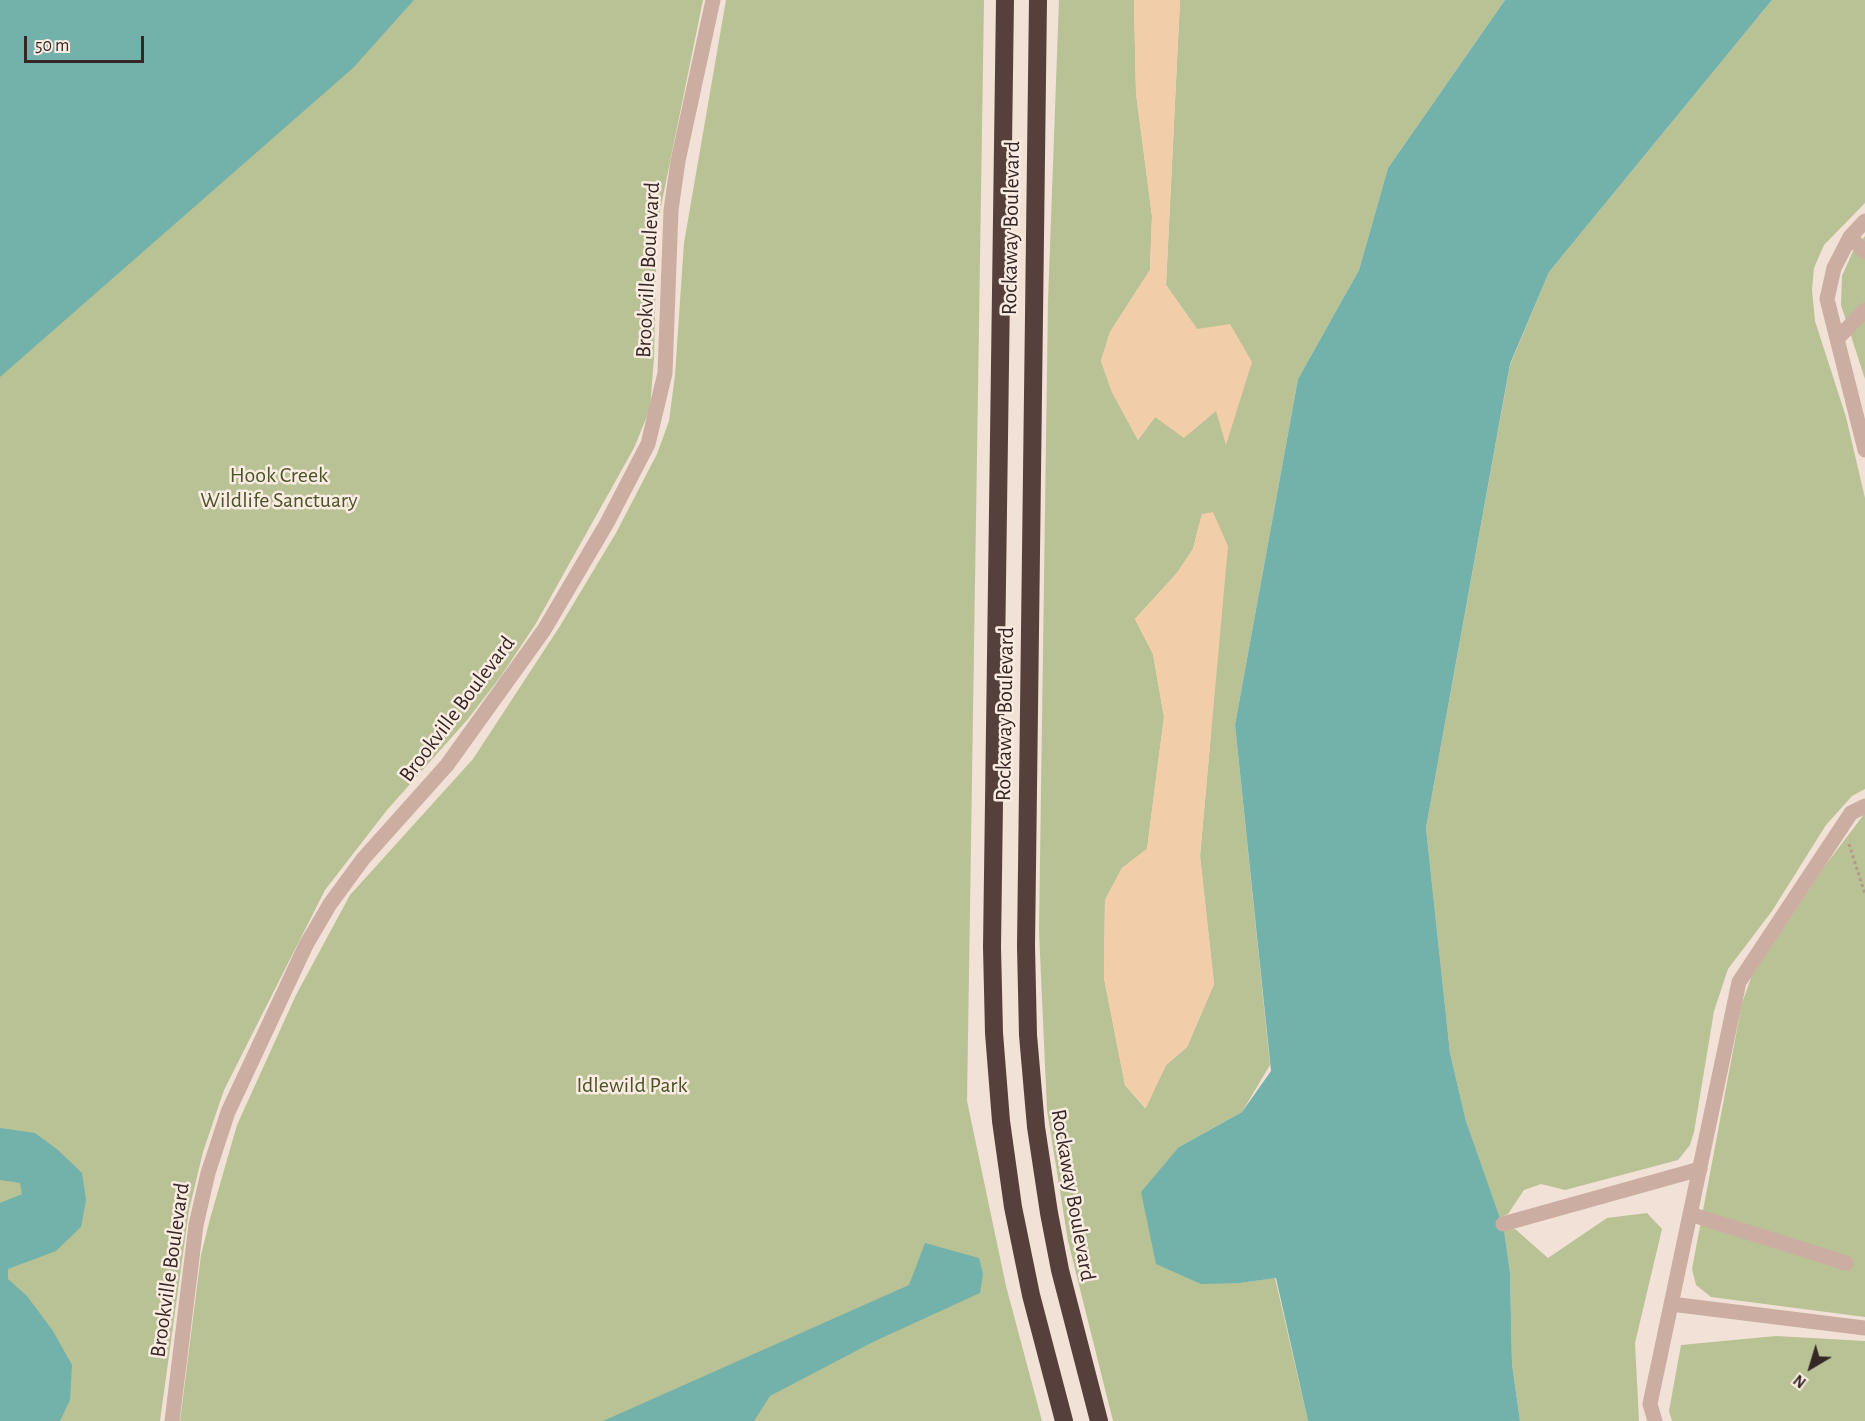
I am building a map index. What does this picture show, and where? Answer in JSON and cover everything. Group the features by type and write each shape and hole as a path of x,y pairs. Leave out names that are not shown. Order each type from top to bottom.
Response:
{"highway":[{"name":"Rockaway Boulevard","path":"1005,0 992,947 994,1033 1001,1121 1013,1207 1031,1295 1064,1421"},
{"name":"Rockaway Boulevard","path":"1038,0 1026,946 1028,1035 1039,1154 1049,1213 1060,1270 1099,1421"}],"street":[{"name":"Brookville Boulevard","path":"172,1421 195,1225 208,1173 228,1112 306,945 330,904 363,860 447,765 538,639 602,532 648,444 665,373 670,210 678,161 713,0"},
{"path":"1865,221 1850,237 1834,268 1827,299 1865,450"},
{"path":"1850,237 1865,252"},
{"path":"1837,339 1865,310"},
{"path":"1655,1421 1650,1404 1739,982 1851,813 1865,806"},
{"path":"1503,1224 1700,1169"},
{"path":"1690,1214 1846,1263"},
{"path":"1671,1304 1865,1329"}],"path":[{"path":"1843,825 1865,894"}],"green space":[{"name":"Hook Creek Wildlife Sanctuary","path":"404,0 703,0 657,226 654,358 650,409 634,448 535,625 501,676 468,719 387,810 325,890 224,1090 203,1152 189,1210 160,1421 0,1421 0,359"},
{"name":"Idlewild Park","path":"726,0 984,0 967,1101 1006,1286 1042,1421 180,1421 201,1255 210,1219 237,1125 296,995 350,895 473,759 560,626 616,533 657,454 669,421 675,375 684,243"},
{"path":"1059,0 1134,0 1136,93 1152,216 1150,270 1110,332 1101,361 1112,392 1138,440 1155,417 1217,411 1226,444 1234,414 1197,329 1166,285 1180,0 1505,0 1388,168 1359,270 1298,379 1235,725 1270,1065 1242,1112 1179,1147 1240,1283 1275,1278 1308,1421 1113,1421 1068,1241 1047,1110 1039,931 1048,301","holes":["1202,514 1211,733 1200,856 1214,984 1187,1047 1166,1065 1145,1108 1125,1085 1104,978 1105,900 1122,868 1147,849 1164,717 1153,654 1135,619 1177,573 1193,549"]},
{"path":"1772,0 1865,0 1865,203 1824,245 1814,268 1812,290 1815,321 1846,417 1865,498 1865,789 1852,796 1826,825 1772,911 1728,969 1714,1011 1694,1132 1690,1145 1678,1160 1565,1190 1541,1184 1524,1190 1508,1214 1499,1218 1466,1121 1450,1053 1426,828 1510,365 1549,272"},
{"path":"1865,236 1865,379 1841,305 1842,276 1853,251"},
{"path":"1865,813 1865,1317 1711,1297 1696,1285 1692,1269 1742,1003 1752,975 1824,867"},
{"path":"1647,1213 1662,1229 1635,1343 1639,1421 1520,1421 1512,1364 1510,1272 1504,1230 1515,1229 1548,1258 1607,1218"},
{"path":"1776,1336 1865,1341 1865,1421 1672,1421 1669,1411 1681,1345"}],"sand":[{"path":"1134,0 1180,0 1166,285 1197,329 1230,324 1252,362 1226,445 1216,411 1184,438 1155,417 1138,440 1112,392 1101,361 1110,332 1150,270 1152,216 1136,93"},
{"path":"1213,512 1228,546 1200,856 1214,984 1187,1047 1166,1065 1146,1108 1125,1085 1104,978 1105,900 1122,868 1147,849 1164,717 1153,654 1135,619 1177,573 1193,549 1202,514"}],"water":[{"path":"0,0 414,0 353,68 0,377"},
{"path":"1505,0 1772,0 1549,272 1510,364 1426,828 1450,1053 1466,1121 1504,1230 1510,1272 1512,1364 1520,1421 1308,1421 1276,1278 1240,1283 1201,1284 1156,1264 1141,1192 1179,1147 1242,1112 1271,1071 1235,725 1298,379 1359,270 1388,168"},
{"path":"0,1128 35,1133 58,1150 82,1173 86,1200 81,1227 56,1251 8,1269 8,1279 27,1296 53,1331 72,1365 70,1400 60,1421 0,1421 0,1203 22,1194 20,1183 0,1180"},
{"path":"925,1243 979,1258 983,1274 980,1293 875,1341 770,1396 754,1421 603,1421 909,1285"}]}
